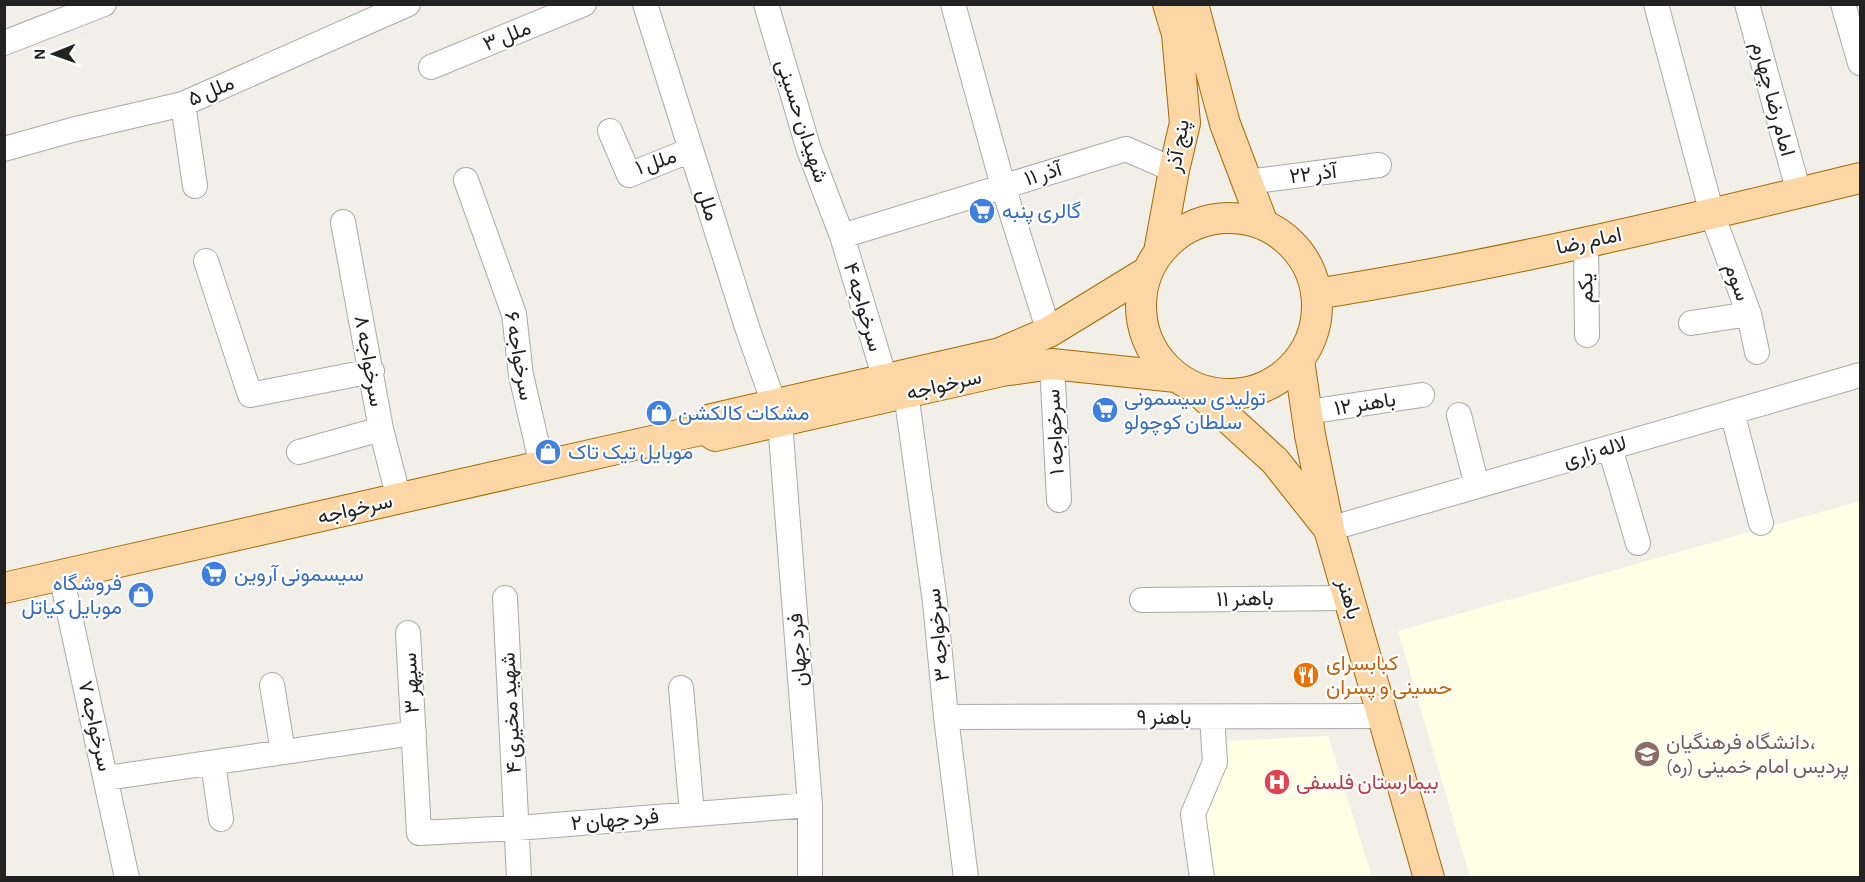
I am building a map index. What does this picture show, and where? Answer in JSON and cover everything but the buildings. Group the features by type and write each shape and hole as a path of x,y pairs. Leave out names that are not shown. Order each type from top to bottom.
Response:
{"main road":[{"name":"پنج آذر","path":"1153,262 1185,123 1177,34 1168,4"},
{"name":"پنج آذر","path":"1193,4 1225,124 1263,224"},
{"name":"امام رضا","path":"1316,294 1410,279 1586,242 1860,178"},
{"path":"1217,218 1240,218 1263,224 1283,236 1299,252 1310,272 1316,294 1317,317 1311,340 1299,360 1283,376 1263,388 1241,394 1218,394 1186,383 1159,361 1148,340 1141,318 1141,295 1153,262 1175,236 1195,224 1217,218"},
{"name":"سرخواجه","path":"896,386 1000,353 1049,332 1153,262"},
{"name":"باهنر","path":"1299,360 1329,529 1429,878"},
{"name":"سرخواجه","path":"4,588 896,386 1052,364 1186,383"},
{"name":"باهنر","path":"1186,383 1275,461 1329,529"}],"street":[{"path":"4,43 104,4"},
{"name":"ملل ۵","path":"4,149 72,130 183,104 408,4"},
{"name":"ملل ۳","path":"431,67 584,4"},
{"name":"ملل","path":"645,4 777,413"},
{"name":"شهیدان حسینی","path":"766,4 809,150 842,236"},
{"path":"953,4 1004,186 1049,332"},
{"name":"سوم","path":"1656,4 1712,214 1749,314 1757,352"},
{"name":"امام رضا چهارم","path":"1747,4 1799,193"},
{"path":"1843,4 1860,63"},
{"path":"183,104 195,186"},
{"name":"ملل ۱","path":"610,131 629,175 691,150"},
{"name":"آذر ۱۱","path":"842,236 1126,149 1174,170"},
{"name":"۲۲ آذر","path":"1247,182 1379,165"},
{"name":"سرخواجه ۶","path":"466,180 514,314 520,375 542,466"},
{"name":"۸ سرخواجه","path":"343,222 381,429 399,499"},
{"name":"سرخواجه ۴","path":"842,236 896,386"},
{"name":"یکم","path":"1586,242 1587,335"},
{"path":"206,261 250,395 372,371"},
{"path":"1691,323 1749,314"},
{"name":"سرخواجه ۱","path":"1052,364 1059,500"},
{"name":"لاله زاری","path":"1329,529 1860,375"},
{"name":"سرخواجه ۳","path":"896,386 935,602 946,717 966,878"},
{"name":"۱۲ باهنر","path":"1307,412 1422,395"},
{"path":"1732,412 1761,523"},
{"name":"فرد جهان","path":"777,413 810,805 810,878"},
{"path":"1459,415 1477,486"},
{"path":"299,452 381,429"},
{"path":"1611,448 1638,543"},
{"name":"سرخواجه ۷","path":"61,575 127,878"},
{"name":"۴ شهید مخیری","path":"505,598 519,878"},
{"name":"باهنر ۱۱","path":"1142,600 1348,598"},
{"name":"۳ سپهر","path":"408,633 419,833"},
{"path":"272,685 283,752"},
{"path":"681,688 692,814"},
{"name":"۹ باهنر","path":"946,717 1383,716"},
{"path":"1202,878 1193,814 1215,762 1212,717"},
{"path":"107,778 414,733"},
{"path":"213,763 221,819"},
{"name":"۲ فرد جهان","path":"419,833 517,828 810,805"}],"shaded area":[{"name":"دانشگاه فرهنگیان، پردیس امام خمینی (ره)","path":"1860,501 1860,877 1470,877 1398,631"},
{"name":"بیمارستان فلسفی","path":"1328,736 1372,877 1216,877 1200,822 1226,741"}],"place":[{"name":"گالری پنبه","path":"982,211"},
{"name":"تولیدی سیسمونی سلطان کوچولو","path":"1105,410"},
{"name":"مشکات کالکشن","path":"659,413"},
{"name":"موبایل تیک تاک","path":"548,452"},
{"name":"سیسمونی آروین","path":"214,574"},
{"name":"فروشگاه موبایل کیاتل","path":"141,595"},
{"name":"کبابسرای حسینی و پسران","path":"1306,675"},
{"name":"دانشگاه فرهنگیان، پردیس امام خمینی (ره)","path":"1647,754"},
{"name":"بیمارستان فلسفی","path":"1277,782"}]}
